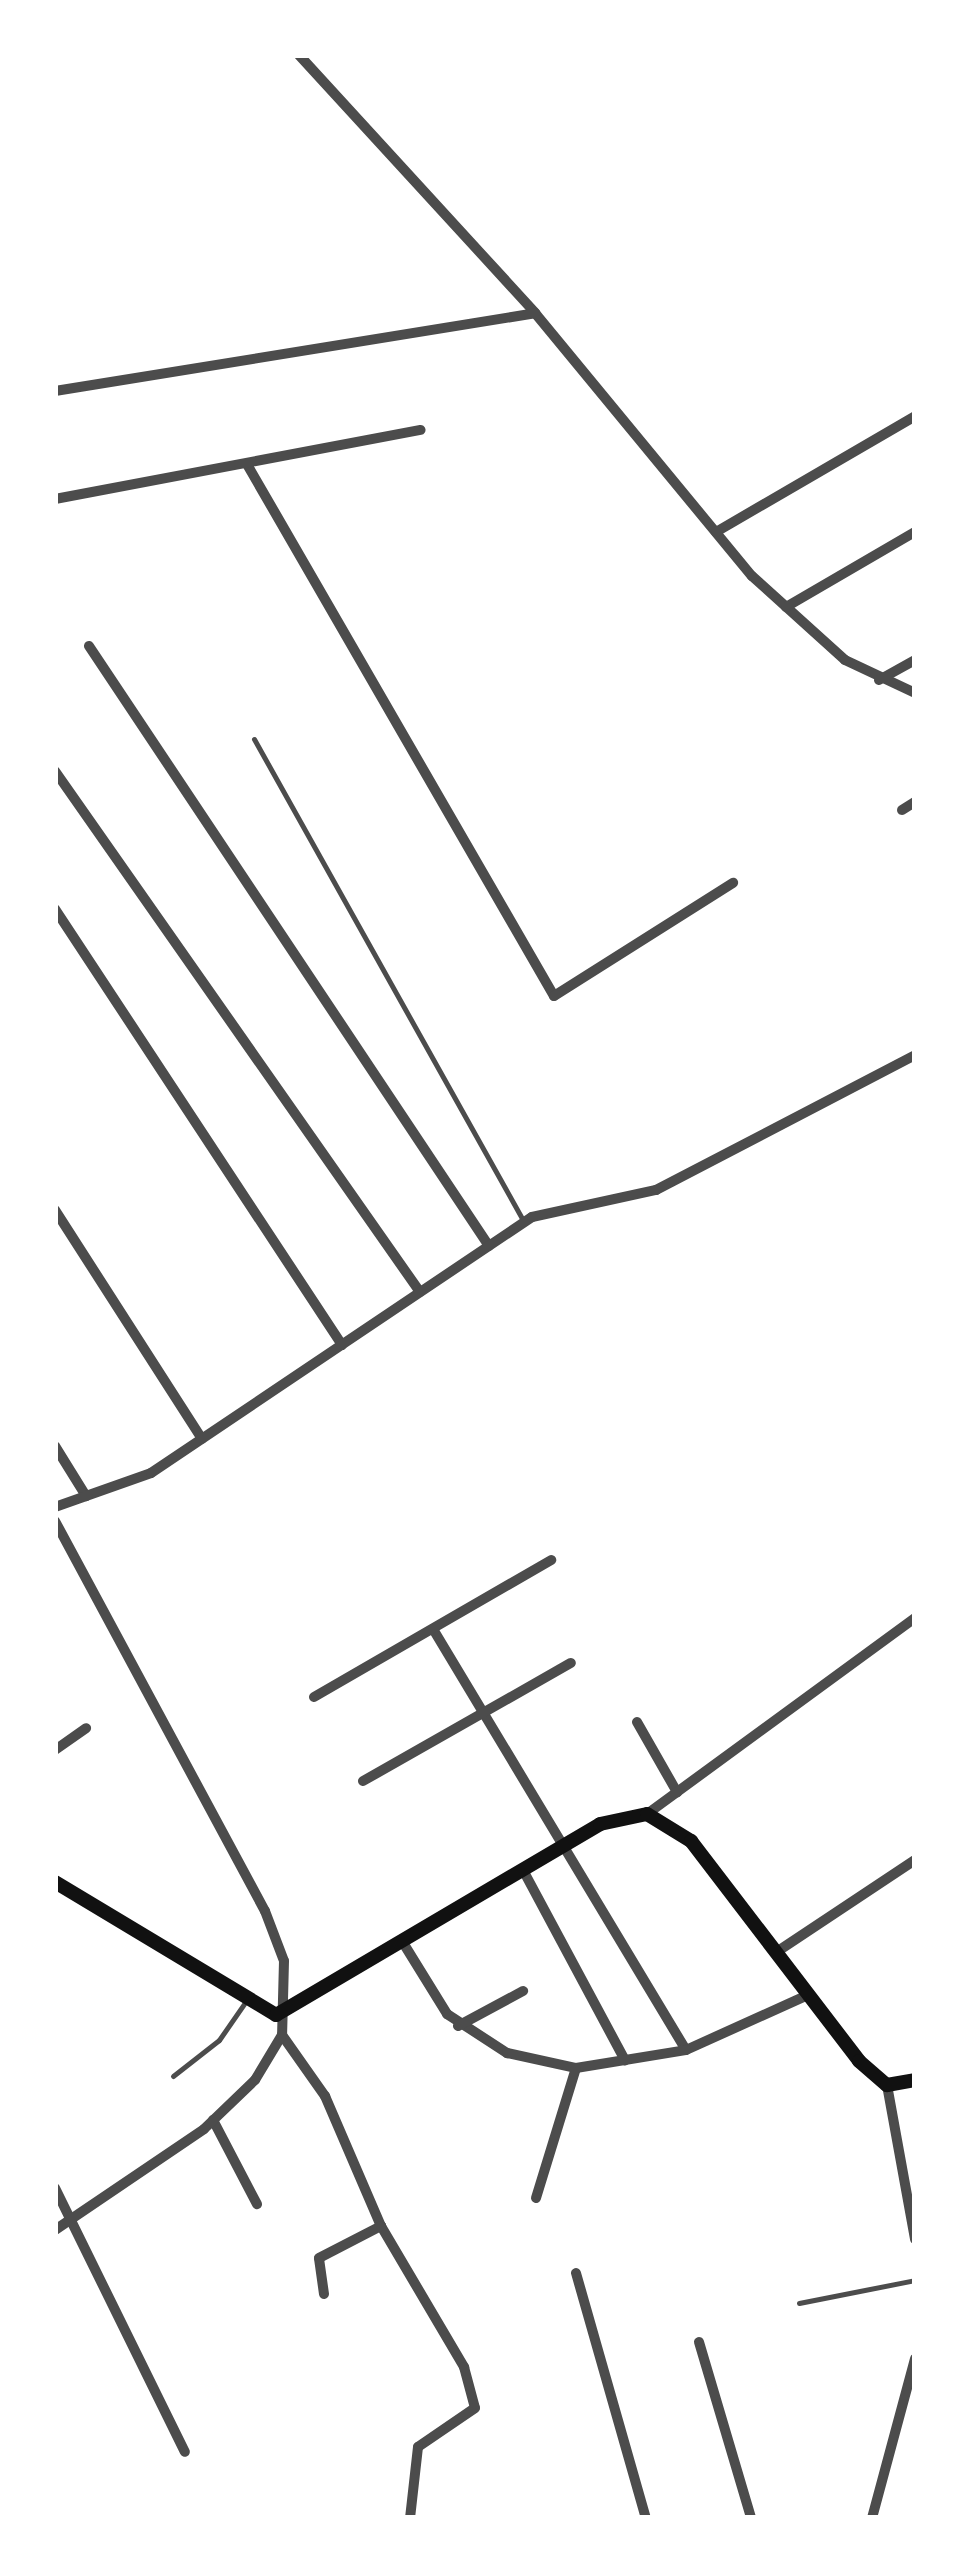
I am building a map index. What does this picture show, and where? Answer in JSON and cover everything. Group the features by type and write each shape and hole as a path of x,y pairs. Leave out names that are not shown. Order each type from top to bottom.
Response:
{"main road":[{"path":"55,1882 276,2015 600,1824 647,1814 691,1840 808,1995 887,2085 915,2080"}],"street":[{"path":"299,55 536,312 716,532 786,607 880,680 915,694"},
{"path":"55,391 536,312"},
{"path":"716,532 915,416"},
{"path":"55,499 248,466 421,430"},
{"path":"248,466 554,996 733,883"},
{"path":"786,607 915,532"},
{"path":"89,646 489,1246"},
{"path":"880,680 915,660"},
{"path":"55,771 420,1292"},
{"path":"902,810 915,802"},
{"path":"55,909 342,1345"},
{"path":"55,1506 151,1474 524,1222 656,1190 915,1055"},
{"path":"55,1210 202,1439"},
{"path":"55,1446 86,1496"},
{"path":"55,1521 265,1911 284,1961 276,2015 282,2036 325,2096 381,2226 444,2326 476,2408 418,2447 410,2518"},
{"path":"314,1697 551,1560"},
{"path":"647,1814 915,1618"},
{"path":"434,1629 561,1848 686,2050"},
{"path":"363,1781 570,1662"},
{"path":"637,1722 678,1792"},
{"path":"55,1750 86,1728"},
{"path":"775,1953 915,1860"},
{"path":"523,1870 625,2060"},
{"path":"402,1941 458,2026 507,2053 576,2068 686,2050 808,1995"},
{"path":"458,2026 522,1991"},
{"path":"55,2230 213,2120 255,2080 282,2036"},
{"path":"536,2198 576,2068"},
{"path":"887,2085 915,2238"},
{"path":"213,2120 257,2204"},
{"path":"55,2188 186,2452"},
{"path":"324,2294 318,2258 381,2226"},
{"path":"576,2273 646,2518"},
{"path":"700,2342 752,2518"},
{"path":"872,2518 880,2512 915,2359"}],"lane":[{"path":"254,739 524,1222"},
{"path":"173,2076 220,2040 247,1998"},
{"path":"799,2303 915,2280"}]}
